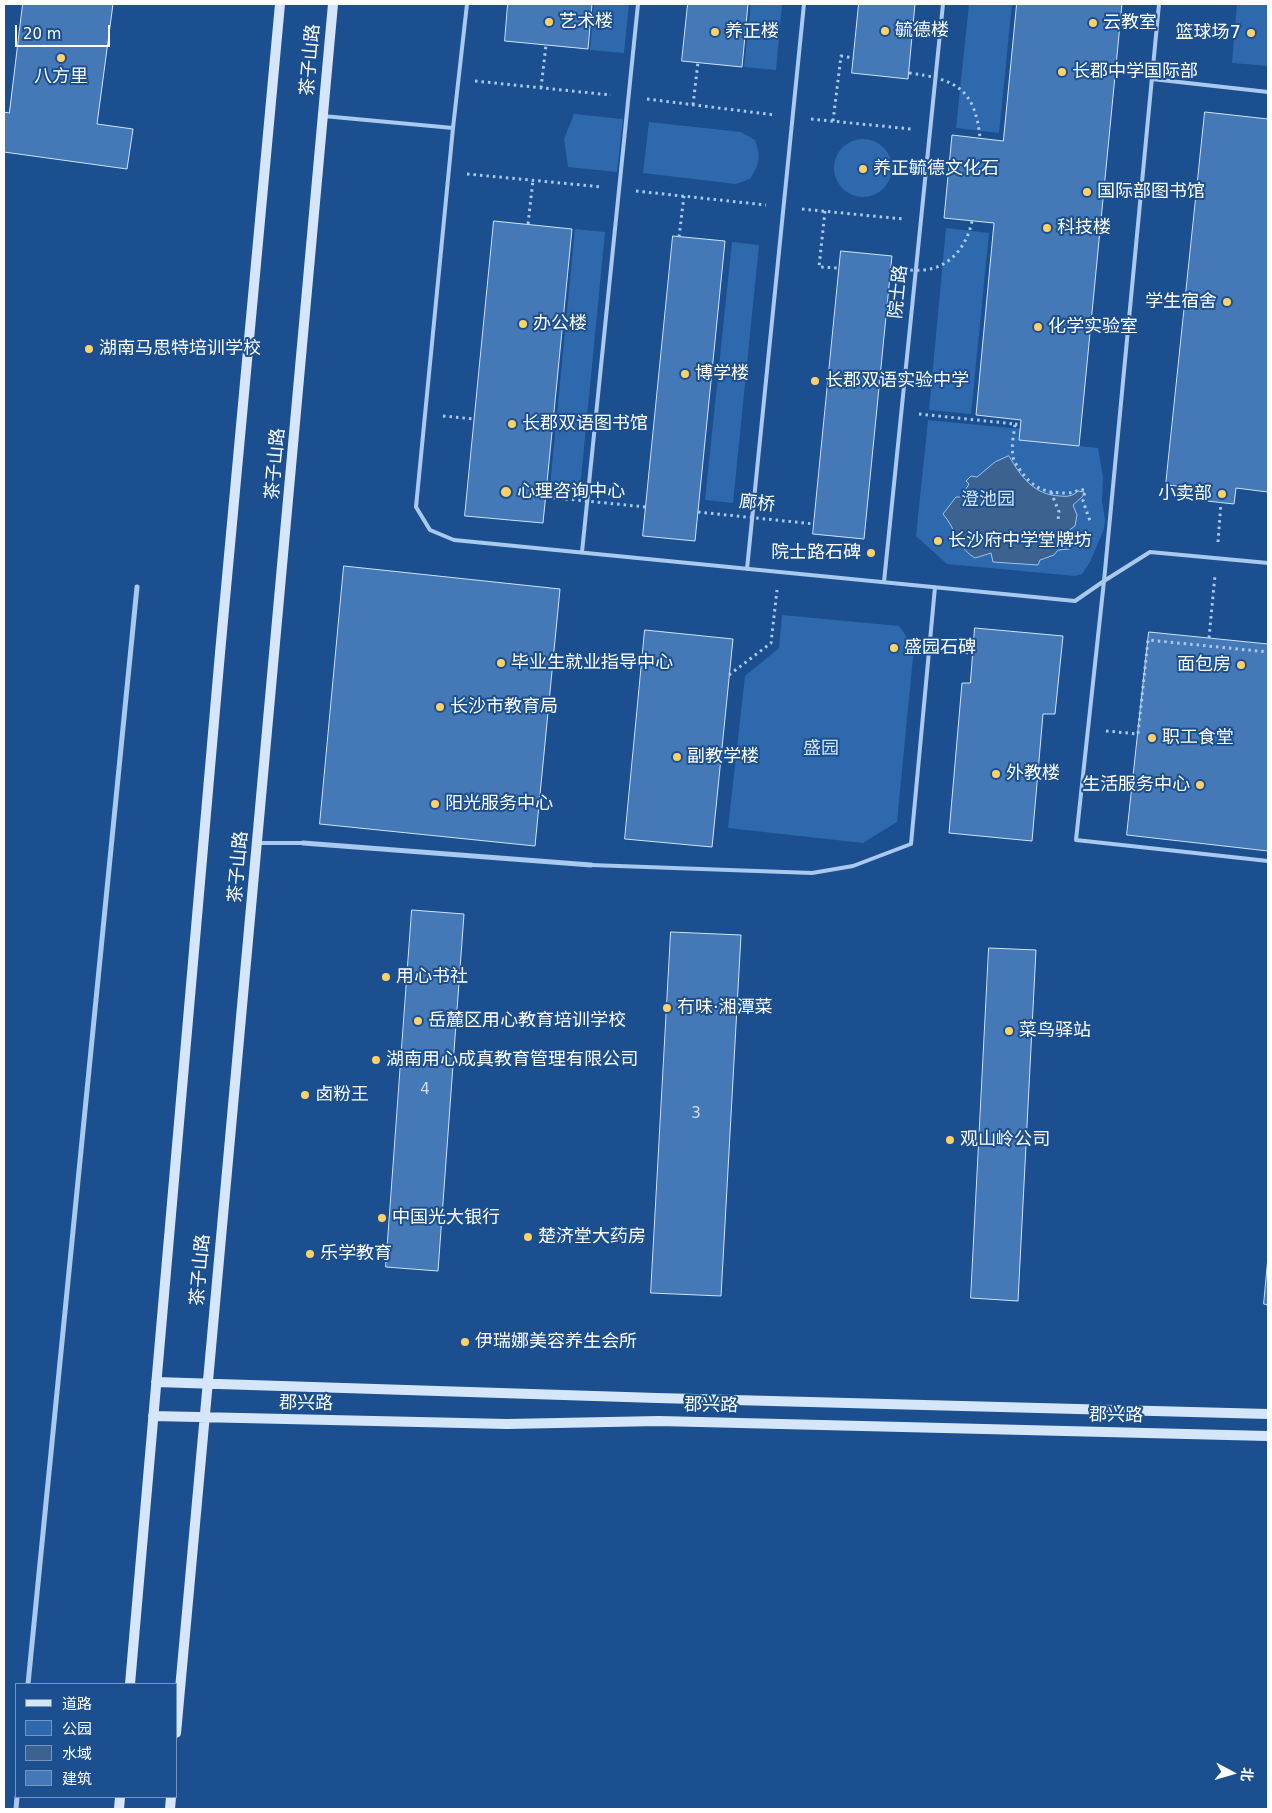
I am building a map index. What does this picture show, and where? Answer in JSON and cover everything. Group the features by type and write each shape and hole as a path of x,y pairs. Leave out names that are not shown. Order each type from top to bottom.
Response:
{"main road":[{"name":"茶子山路","path":"130,1683 221,644 280,4"},
{"name":"茶子山路","path":"178,1710 333,4"},
{"name":"郡兴路","path":"156,1382 647,1398 1268,1414"},
{"name":"郡兴路","path":"153,1416 507,1424 659,1421 1268,1436"}],"street":[{"path":"28,1683 137,586"},
{"path":"303,843 591,865"}],"lane":[{"path":"466,4 416,507 430,530 454,540 1075,601 1150,552 1268,563"},
{"path":"582,552 638,4"},
{"path":"746,569 804,4"},
{"name":"院士路","path":"884,582 943,4"},
{"path":"1159,4 1104,581 1076,840 1268,861"},
{"path":"1152,79 1268,92"},
{"path":"323,116 453,128"},
{"path":"591,865 812,873 853,866 911,844 936,587"},
{"path":"258,843 303,843"}],"path":[{"path":"541,88 546,45"},
{"path":"833,121 841,56 854,58"},
{"path":"693,105 698,62"},
{"path":"908,73 944,80 958,88 971,101 978,118 980,138"},
{"path":"458,79 792,117 930,130"},
{"path":"449,172 920,221"},
{"path":"528,224 533,180"},
{"path":"679,237 684,196"},
{"path":"825,211 820,267 839,268"},
{"path":"891,268 923,270 948,262 961,249 969,234 972,220"},
{"path":"901,412 1020,425"},
{"path":"457,417 474,419"},
{"path":"1015,424 1012,455 1014,462 1035,486 1051,492 1069,493 1078,489 1085,490 1082,501 1089,521 1107,547"},
{"path":"1051,492 1059,512 1058,520"},
{"path":"546,496 646,507"},
{"path":"1220,517 1222,502"},
{"name":"廊桥","path":"698,512 814,524"},
{"path":"730,676 772,643 779,572"},
{"path":"1209,638 1211,624"},
{"path":"1122,733 1138,734 1148,640 1268,652"},
{"path":"930,649 972,653"}],"green space":[{"path":"594,4 629,4 624,53 590,50"},
{"path":"751,4 782,4 776,70 744,67"},
{"path":"969,4 1012,4 999,133 956,128"},
{"name":"篮球场7","path":"1237,4 1268,4 1268,66 1232,63"},
{"path":"574,114 623,119 617,172 568,167 564,139"},
{"path":"649,122 741,132 755,140 759,156 756,169 750,179 736,184 643,173"},
{"path":"863,139 874,141 887,152 892,168 890,179 879,192 863,197 852,195 839,184 834,168 836,157 847,144"},
{"path":"946,228 989,233 971,414 929,410"},
{"path":"575,229 605,232 580,489 550,486"},
{"path":"732,242 759,245 733,503 705,500"},
{"name":"澄池园","path":"928,420 1020,429 1020,440 1098,448 1103,477 1104,529 1090,562 1082,574 1075,576 947,564 916,536"},
{"name":"盛园","path":"782,615 899,626 914,647 897,822 863,843 728,828 745,676 779,648"}],"water":[{"path":"1009,456 1029,484 1043,492 1051,495 1065,496 1072,495 1078,491 1084,492 1083,496 1073,505 1077,515 1075,526 1068,531 1068,534 1071,536 1070,549 1058,550 1054,555 1040,560 1038,565 993,562 991,553 975,558 961,544 943,514 956,497 961,497 969,484 966,481 971,476 977,477 995,462"}],"building":[{"name":"八方里","path":"23,4 113,4 97,124 133,129 127,169 4,152 4,112 9,113"},
{"name":"艺术楼","path":"508,4 592,4 588,49 505,41"},
{"name":"养正楼","path":"688,4 748,4 742,67 682,61"},
{"name":"毓德楼","path":"859,4 915,4 908,79 852,73"},
{"name":"科技楼","path":"1017,4 1122,4 1079,446 1019,440 1021,420 976,415 994,223 944,218 952,135 1003,141"},
{"name":"学生宿舍","path":"1205,112 1268,119 1268,492 1236,488 1234,504 1207,501 1209,489 1166,485"},
{"name":"办公楼","path":"494,221 572,229 543,523 465,516"},
{"name":"博学楼","path":"673,236 725,241 695,541 643,536"},
{"path":"841,251 892,256 864,539 813,534"},
{"name":"长沙市教育局","path":"344,566 560,589 535,846 320,824"},
{"name":"外教楼","path":"975,628 1063,636 1055,714 1043,714 1032,841 949,833 962,683 970,683"},
{"name":"副教学楼","path":"645,630 733,639 712,847 625,839"},
{"name":"生活服务中心","path":"1149,632 1268,644 1268,851 1127,835"},
{"path":"412,910 464,914 438,1271 386,1267"},
{"path":"671,932 741,935 721,1296 651,1293"},
{"path":"989,948 1036,950 1018,1301 971,1298"},
{"path":"1268,1257 1268,1305 1264,1304"}],"place":[{"name":"艺术楼","path":"549,22"},
{"name":"云教室","path":"1093,23"},
{"name":"毓德楼","path":"885,31"},
{"name":"养正楼","path":"715,32"},
{"name":"篮球场7","path":"1251,33"},
{"name":"八方里","path":"61,58"},
{"name":"长郡中学国际部","path":"1062,72"},
{"name":"养正毓德文化石","path":"863,169"},
{"name":"国际部图书馆","path":"1087,192"},
{"name":"科技楼","path":"1047,228"},
{"name":"学生宿舍","path":"1227,302"},
{"name":"办公楼","path":"523,324"},
{"name":"化学实验室","path":"1038,327"},
{"name":"湖南马思特培训学校","path":"89,349"},
{"name":"博学楼","path":"685,374"},
{"name":"长郡双语实验中学","path":"815,381"},
{"name":"长郡双语图书馆","path":"512,424"},
{"name":"心理咨询中心","path":"506,492"},
{"name":"小卖部","path":"1222,494"},
{"name":"长沙府中学堂牌坊","path":"938,541"},
{"name":"院士路石碑","path":"871,553"},
{"name":"盛园石碑","path":"894,648"},
{"name":"毕业生就业指导中心","path":"501,663"},
{"name":"面包房","path":"1241,665"},
{"name":"长沙市教育局","path":"440,707"},
{"name":"职工食堂","path":"1152,738"},
{"name":"副教学楼","path":"677,757"},
{"name":"外教楼","path":"996,774"},
{"name":"生活服务中心","path":"1200,785"},
{"name":"阳光服务中心","path":"435,804"},
{"name":"用心书社","path":"386,977"},
{"name":"冇味·湘潭菜","path":"667,1008"},
{"name":"岳麓区用心教育培训学校","path":"418,1021"},
{"name":"菜鸟驿站","path":"1009,1031"},
{"name":"湖南用心成真教育管理有限公司","path":"376,1060"},
{"name":"卤粉王","path":"305,1095"},
{"name":"观山岭公司","path":"950,1140"},
{"name":"中国光大银行","path":"382,1218"},
{"name":"楚济堂大药房","path":"528,1237"},
{"name":"乐学教育","path":"310,1254"},
{"name":"伊瑞娜美容养生会所","path":"465,1342"}]}
